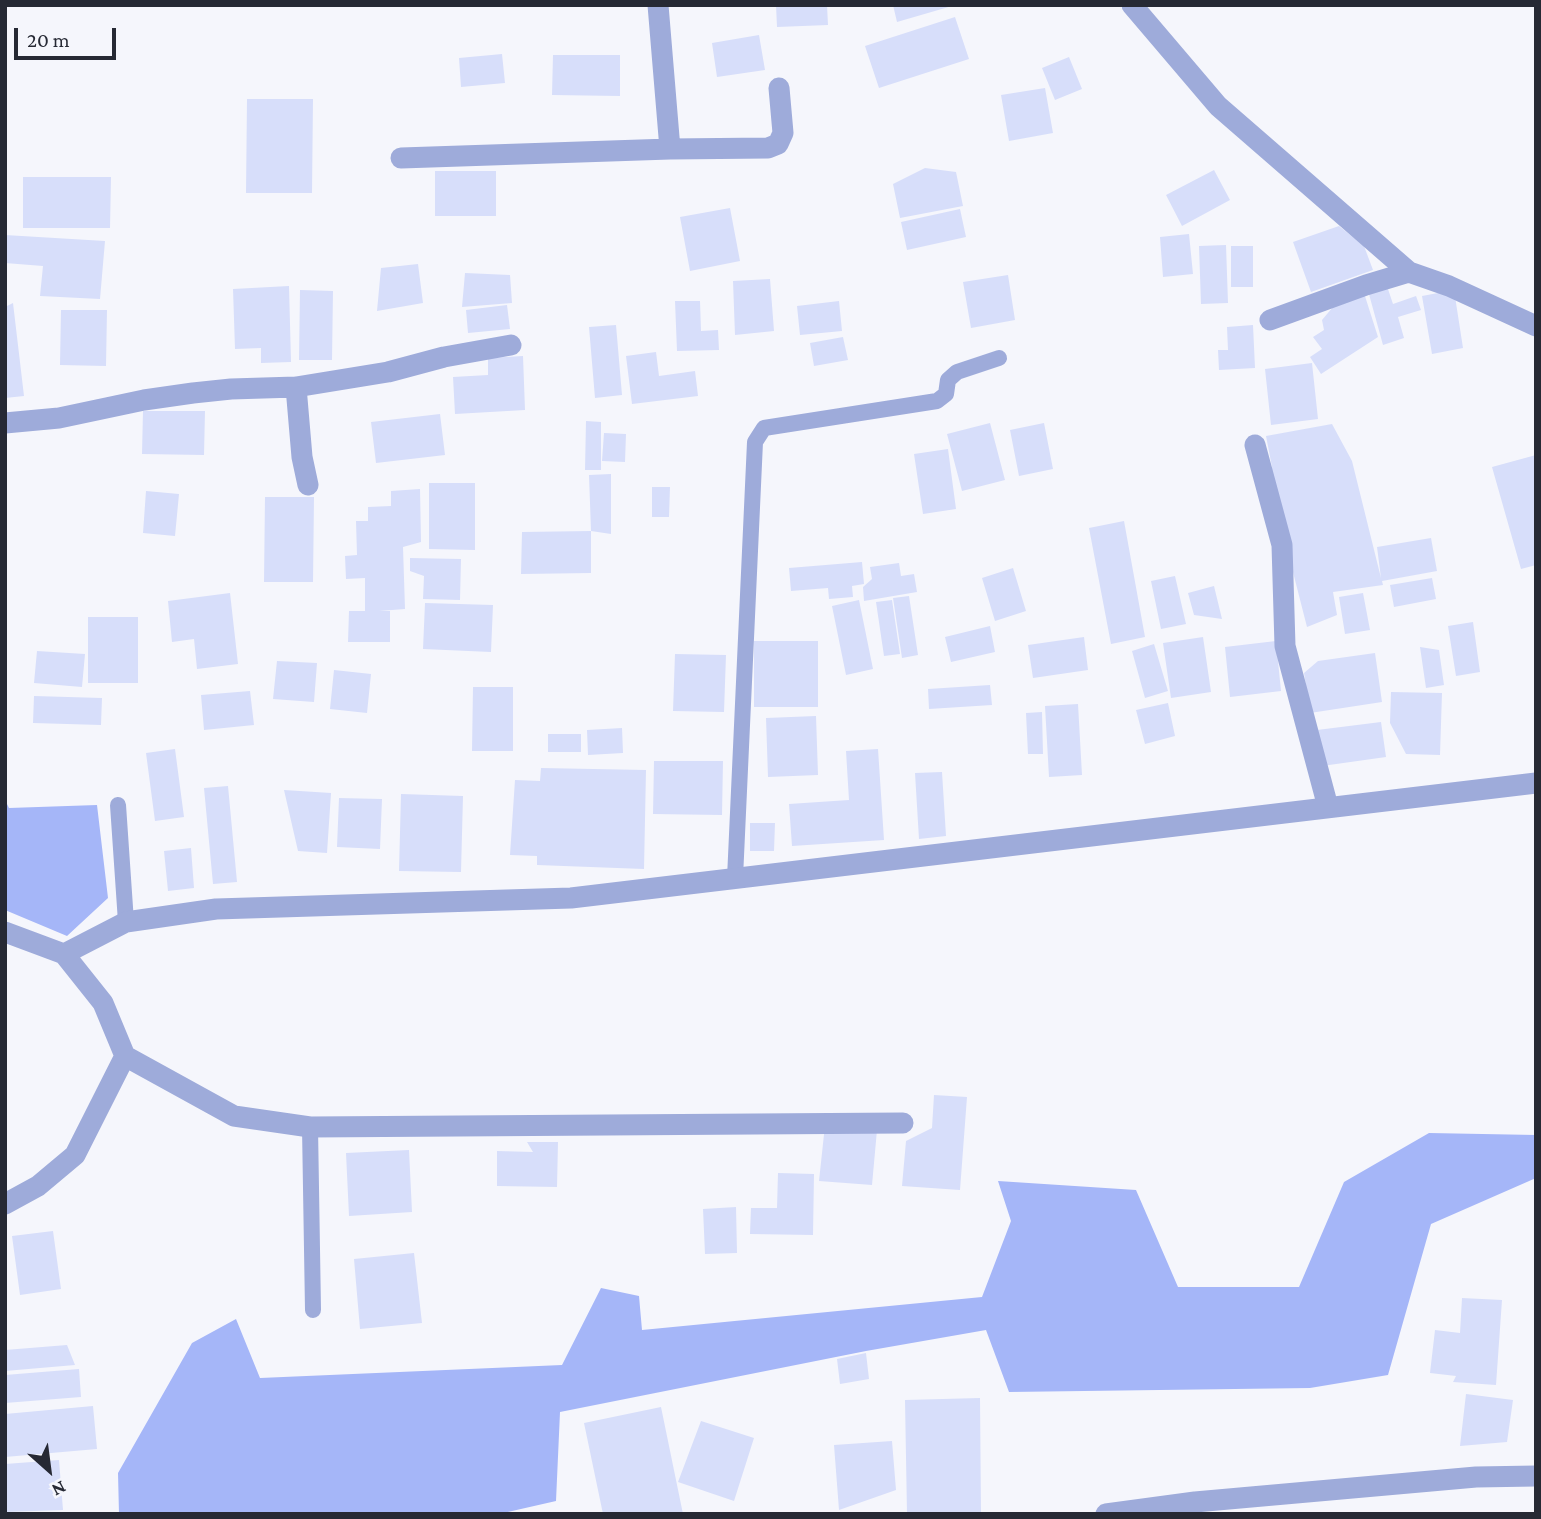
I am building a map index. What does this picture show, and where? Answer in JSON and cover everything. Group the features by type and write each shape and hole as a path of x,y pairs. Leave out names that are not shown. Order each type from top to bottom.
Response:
{"street":[{"path":"658,5 670,149"},
{"path":"1132,5 1217,106 1409,272 1449,286 1536,326"},
{"path":"401,158 768,148 778,144 783,133 779,88"},
{"path":"1270,320 1409,272"},
{"path":"5,422 60,418 144,400 193,393 296,387 388,372 444,357 511,345"},
{"path":"296,387 302,457 308,485"},
{"path":"1255,445 1282,545 1285,646 1328,807"},
{"path":"64,954 126,922 216,909 571,898 1536,783"},
{"path":"5,932 64,954 103,1003 125,1056 234,1116 310,1127 903,1123"},
{"path":"5,1205 38,1186 75,1155 125,1056"},
{"path":"1106,1514 1195,1502 1476,1477 1536,1476"}],"lane":[{"path":"736,877 755,442 764,428 937,401 946,394 948,380 957,372 999,358"},
{"path":"118,804 126,922"},
{"path":"310,1127 313,1310"}],"water":[{"path":"5,800 9,808 97,805 108,898 67,936 5,910"},
{"path":"1429,1133 1536,1135 1536,1178 1431,1224 1388,1375 1310,1388 1009,1392 986,1330 560,1412 556,1501 499,1514 119,1514 118,1473 192,1343 236,1319 260,1378 562,1365 601,1288 639,1296 642,1330 982,1297 1011,1221 998,1181 1136,1190 1178,1287 1299,1287 1344,1182"}],"building":[{"path":"776,5 827,5 828,25 777,27"},
{"path":"893,5 951,5 952,6 897,22"},
{"path":"955,17 969,59 879,88 865,46"},
{"path":"759,35 765,70 717,77 712,43"},
{"path":"502,54 505,83 461,87 459,58"},
{"path":"553,55 620,55 620,96 552,95"},
{"path":"1069,57 1082,89 1055,100 1042,68"},
{"path":"1045,88 1053,133 1009,141 1001,95"},
{"path":"247,99 313,99 312,193 246,193"},
{"path":"925,168 956,172 963,206 900,218 893,184"},
{"path":"1214,170 1230,200 1182,226 1166,195"},
{"path":"435,171 496,171 496,216 435,216"},
{"path":"23,177 111,177 110,228 23,228"},
{"path":"730,208 740,261 690,271 680,217"},
{"path":"960,209 966,237 907,250 901,222"},
{"path":"1339,226 1364,246 1373,270 1311,292 1293,242"},
{"path":"1189,234 1193,274 1163,277 1160,237"},
{"path":"5,235 105,241 100,299 40,296 43,266 5,263"},
{"path":"1226,245 1228,303 1201,304 1199,246"},
{"path":"1231,246 1253,246 1253,287 1231,287"},
{"path":"418,264 423,303 377,311 381,268"},
{"path":"465,273 510,275 512,303 462,307"},
{"path":"1008,275 1015,320 971,328 963,282"},
{"path":"770,279 774,331 735,335 733,281"},
{"path":"289,286 291,362 261,363 261,348 235,349 233,289"},
{"path":"1387,286 1393,304 1416,296 1421,310 1398,317 1404,338 1383,345 1367,287"},
{"path":"300,290 333,291 332,360 299,360"},
{"path":"1454,290 1463,348 1432,354 1422,296"},
{"path":"1364,293 1378,337 1321,374 1310,357 1322,349 1313,337 1324,330 1322,320 1338,301"},
{"path":"675,301 700,301 701,331 718,330 719,350 677,351"},
{"path":"839,301 842,331 800,335 797,306"},
{"path":"13,303 24,396 5,398 5,307"},
{"path":"507,305 510,329 468,333 466,310"},
{"path":"61,310 107,310 106,366 60,365"},
{"path":"616,325 622,395 595,398 589,327"},
{"path":"1253,325 1255,368 1219,370 1218,350 1228,350 1227,327"},
{"path":"843,337 848,360 814,366 810,343"},
{"path":"656,352 659,376 695,371 698,396 632,404 626,356"},
{"path":"523,356 525,410 455,414 453,377 488,375 488,358"},
{"path":"1312,363 1318,419 1271,425 1265,369"},
{"path":"143,411 205,411 204,455 142,454"},
{"path":"440,414 445,455 376,463 371,422"},
{"path":"586,421 601,422 601,470 585,470"},
{"path":"990,423 1005,480 962,491 947,434"},
{"path":"1044,423 1053,469 1019,476 1010,430"},
{"path":"1332,424 1352,461 1381,578 1377,547 1431,538 1437,571 1382,581 1383,585 1333,592 1337,615 1307,627 1270,482 1272,467 1266,436"},
{"path":"604,433 626,434 625,462 602,461"},
{"path":"948,449 956,509 923,514 914,454"},
{"path":"1536,455 1536,565 1521,569 1492,467"},
{"path":"611,474 611,534 591,531 589,475"},
{"path":"429,483 475,483 475,550 429,549"},
{"path":"652,487 670,487 669,517 652,517"},
{"path":"420,489 421,542 403,547 405,609 379,611 390,611 390,642 348,642 349,611 365,611 365,578 346,579 345,556 357,555 356,521 368,521 368,507 391,506 391,491"},
{"path":"146,491 179,494 175,536 143,533"},
{"path":"265,497 314,497 313,582 264,582"},
{"path":"1124,521 1145,637 1111,644 1089,528"},
{"path":"591,531 591,573 521,574 522,532"},
{"path":"410,558 461,559 460,600 423,599 424,576 410,571"},
{"path":"862,562 864,584 852,586 853,597 829,599 828,588 791,591 789,568"},
{"path":"899,563 901,576 914,574 917,592 864,601 863,587 872,579 870,567"},
{"path":"1013,568 1026,611 995,621 982,578"},
{"path":"1175,576 1186,624 1161,629 1151,581"},
{"path":"1432,578 1436,599 1394,607 1390,585"},
{"path":"1214,586 1222,619 1194,615 1188,593"},
{"path":"230,593 238,664 197,669 194,639 172,642 168,601"},
{"path":"1363,593 1370,630 1345,634 1339,597"},
{"path":"909,596 918,655 902,658 893,598"},
{"path":"859,600 873,669 846,675 832,606"},
{"path":"892,600 900,654 884,656 876,602"},
{"path":"425,603 493,605 491,652 423,649"},
{"path":"88,617 138,617 138,683 88,683"},
{"path":"1473,622 1480,672 1456,676 1448,626"},
{"path":"990,626 995,652 951,662 945,637"},
{"path":"1084,637 1088,670 1033,678 1028,645"},
{"path":"1203,637 1211,692 1171,698 1163,643"},
{"path":"754,641 818,641 818,707 754,707"},
{"path":"1276,641 1281,691 1230,697 1225,647"},
{"path":"1154,644 1168,691 1145,698 1132,651"},
{"path":"1420,647 1439,650 1444,685 1426,688"},
{"path":"37,651 85,654 82,687 34,683"},
{"path":"1375,653 1382,702 1310,713 1304,673 1318,661"},
{"path":"675,654 726,655 724,712 673,711"},
{"path":"277,661 317,663 314,702 273,699"},
{"path":"334,670 371,674 367,713 330,709"},
{"path":"990,685 992,705 929,709 928,689"},
{"path":"473,687 513,687 513,751 472,751"},
{"path":"250,691 254,725 204,730 201,695"},
{"path":"1391,692 1442,693 1440,755 1406,754 1390,723"},
{"path":"34,696 102,698 101,725 33,723"},
{"path":"1168,703 1175,736 1145,744 1136,710"},
{"path":"1078,704 1082,775 1049,777 1045,706"},
{"path":"1042,712 1043,754 1028,754 1026,713"},
{"path":"816,716 818,775 768,777 766,718"},
{"path":"1381,722 1386,757 1322,766 1317,730"},
{"path":"622,728 623,753 588,755 587,730"},
{"path":"548,734 581,734 581,752 548,752"},
{"path":"175,749 184,817 155,821 146,753"},
{"path":"878,749 884,840 792,846 789,804 849,800 846,751"},
{"path":"654,761 723,761 722,815 653,814"},
{"path":"541,768 646,770 644,869 537,865 537,856 510,855 515,780 540,781"},
{"path":"942,772 946,836 919,839 915,773"},
{"path":"228,786 237,882 213,884 204,788"},
{"path":"284,790 331,793 327,853 298,851"},
{"path":"401,794 463,796 461,872 399,871"},
{"path":"339,798 382,799 380,849 337,847"},
{"path":"750,823 775,823 774,851 750,851"},
{"path":"191,848 194,888 168,891 164,851"},
{"path":"934,1095 967,1097 960,1190 902,1186 906,1141 932,1128"},
{"path":"825,1125 877,1130 872,1185 819,1181"},
{"path":"527,1142 558,1142 557,1187 497,1186 497,1151 533,1152"},
{"path":"409,1150 412,1212 349,1216 346,1153"},
{"path":"778,1173 814,1174 813,1235 750,1234 751,1208 777,1208"},
{"path":"736,1207 737,1253 705,1254 703,1209"},
{"path":"53,1231 61,1289 20,1295 12,1236"},
{"path":"414,1253 422,1323 360,1329 354,1259"},
{"path":"1462,1298 1502,1300 1496,1385 1453,1382 1456,1376 1430,1373 1435,1330 1460,1333"},
{"path":"67,1345 75,1365 5,1371 5,1350"},
{"path":"866,1353 869,1379 840,1384 837,1359"},
{"path":"79,1369 81,1397 5,1403 5,1375"},
{"path":"1466,1394 1513,1400 1507,1442 1460,1446"},
{"path":"980,1398 981,1514 907,1514 905,1400"},
{"path":"93,1406 97,1449 5,1457 5,1414"},
{"path":"661,1407 683,1514 603,1514 584,1423"},
{"path":"701,1421 754,1438 734,1501 678,1482"},
{"path":"892,1441 896,1490 839,1510 834,1445"},
{"path":"59,1460 63,1510 5,1512 5,1464"}]}
